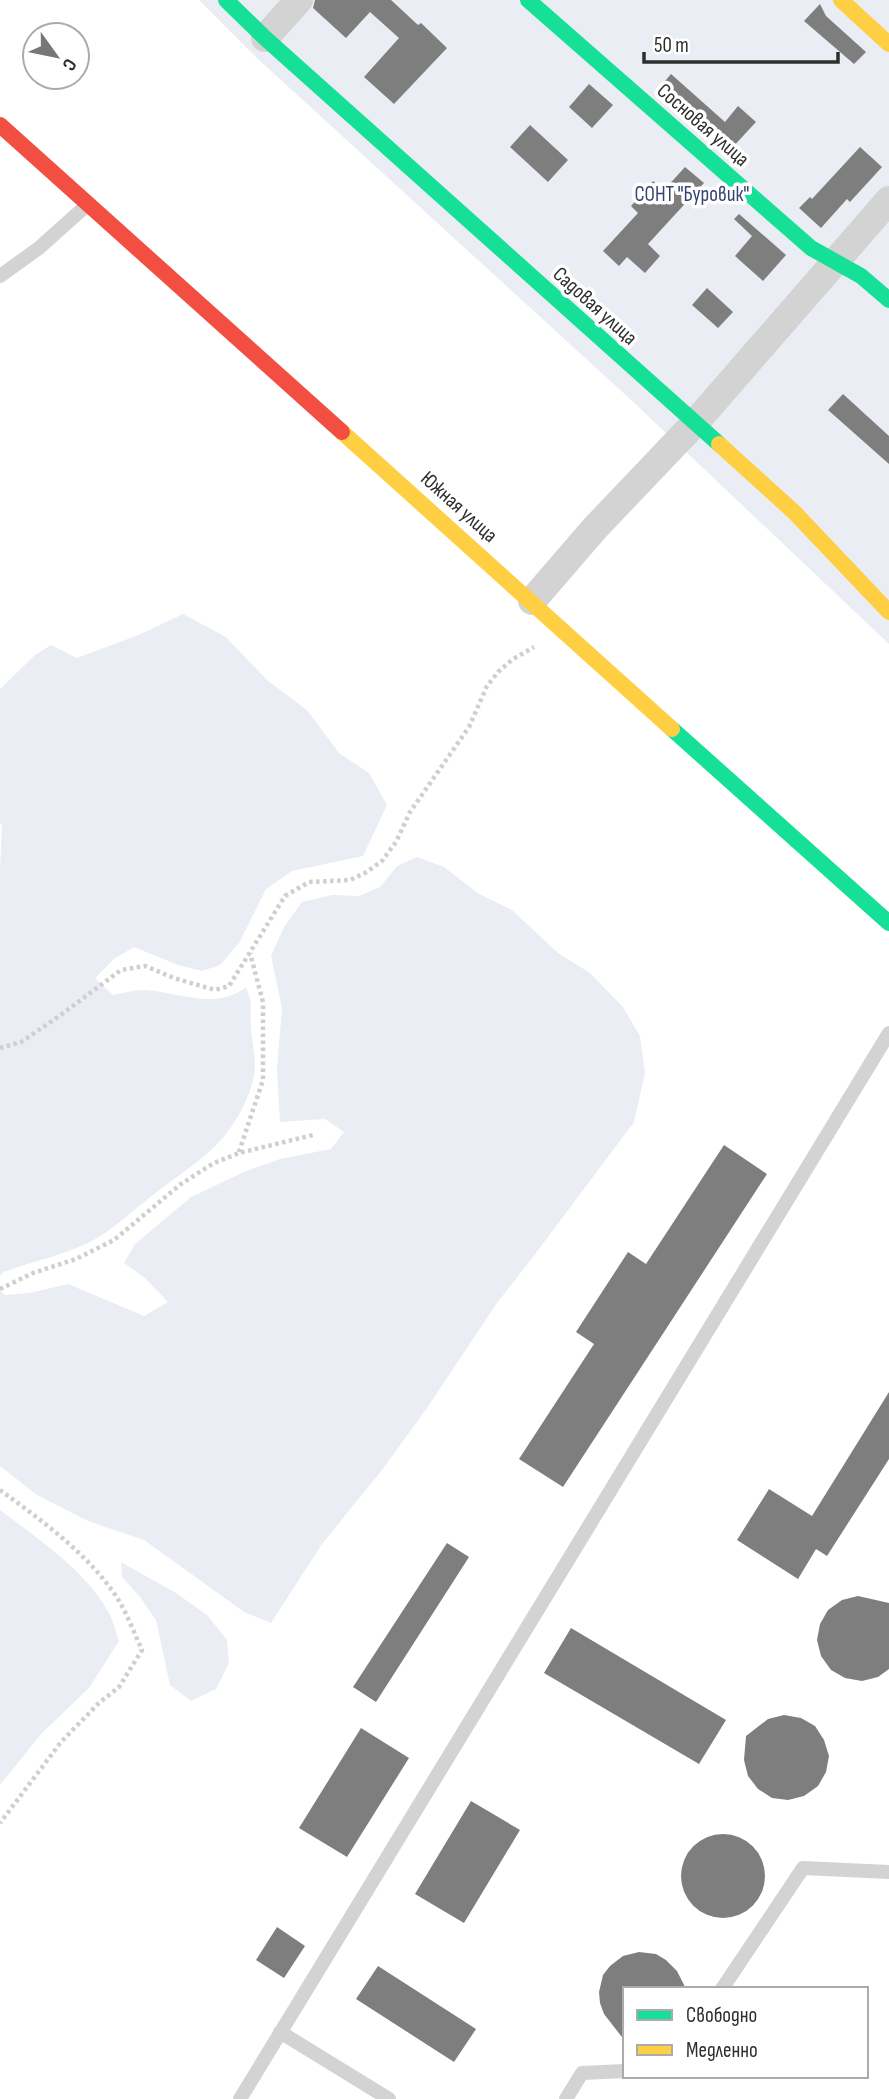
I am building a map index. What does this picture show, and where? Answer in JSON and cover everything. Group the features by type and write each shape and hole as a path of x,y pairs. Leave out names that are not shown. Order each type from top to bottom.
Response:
{"street":[{"name":"Садовая улица","path":"226,0 265,38 794,512 889,612"},
{"path":"265,38 299,0"},
{"name":"Сосновая улица","path":"528,0 811,248 860,276 889,300"},
{"path":"841,0 889,44"},
{"name":"Южная улица","path":"0,125 889,923"},
{"path":"532,601 595,528 695,423 889,200"}],"lane":[{"path":"0,287 4,273 39,248 88,204"},
{"path":"240,2099 889,1033"},
{"path":"723,1987 803,1868 889,1871"},
{"path":"281,2032 389,2099"},
{"path":"566,2099 582,2073 623,2071"}],"path":[{"path":"0,1048 21,1042 121,970 145,966 215,990 229,986 285,897 309,882 350,880 382,861 396,842 410,812 469,727 488,685 513,659 564,630"},
{"path":"239,1153 263,1080 263,1002 250,952"},
{"path":"0,1289 33,1273 76,1259 114,1240 181,1184 214,1163 239,1153 313,1135"},
{"path":"0,1490 41,1520 88,1562 117,1597 142,1650 119,1687 99,1703 61,1742 0,1823"}],"green space":[{"name":"СОНТ \"Буровик\"","path":"199,0 889,0 889,644 630,399 259,60"},
{"path":"183,614 226,637 267,680 307,710 339,753 369,773 387,805 363,856 292,871 266,889 239,943 220,965 202,971 178,965 134,947 114,959 95,978 113,995 145,990 210,999 234,994 246,987 251,1003 255,1058 255,1070 248,1096 238,1116 219,1142 114,1227 78,1248 3,1272 0,1276 0,689 35,655 51,645 77,658 141,634"},
{"path":"417,857 444,867 479,894 512,910 558,953 590,973 623,1007 640,1036 645,1073 634,1122 497,1303 382,1470 322,1544 271,1623 244,1612 144,1540 88,1521 37,1495 0,1466 0,1290 5,1295 30,1293 68,1284 144,1316 168,1302 145,1278 124,1263 135,1244 191,1197 246,1171 280,1159 331,1149 344,1132 325,1119 280,1122 277,1068 282,1008 271,956 284,927 302,902 332,895 359,896 380,887 397,866"},
{"path":"0,1510 46,1544 89,1585 110,1615 119,1641 89,1688 42,1733 0,1785"},
{"path":"121,1562 176,1593 207,1615 227,1640 229,1663 216,1689 191,1701 170,1685 156,1620 122,1577"}],"building":[{"path":"315,0 391,0 447,48 394,104 364,77 399,38 370,12 346,38 313,8"},
{"path":"820,4 826,16 866,52 854,64 804,21"},
{"path":"671,74 725,122 738,106 756,122 731,149 660,87"},
{"path":"589,84 613,105 592,128 569,107"},
{"path":"530,125 568,160 548,182 510,147"},
{"path":"860,147 882,167 850,202 847,199 821,228 799,208 810,197 812,199"},
{"path":"685,167 704,183 648,244 660,256 645,273 627,257 619,266 603,251 638,213 631,206 653,181 664,190"},
{"path":"739,214 786,255 763,281 735,256 752,236 734,219"},
{"path":"707,288 733,312 718,328 692,305"},
{"path":"843,394 889,436 889,464 828,410"},
{"path":"724,1145 767,1174 563,1487 519,1459 594,1344 576,1332 628,1252 646,1264"},
{"path":"889,1392 889,1459 827,1556 816,1549 798,1579 737,1540 769,1489 812,1516"},
{"path":"447,1543 469,1557 376,1702 353,1687"},
{"path":"858,1596 889,1603 889,1669 878,1677 862,1681 845,1678 831,1670 821,1656 817,1640 820,1624 828,1610 842,1600"},
{"path":"571,1628 726,1720 699,1764 544,1673"},
{"path":"784,1715 801,1718 815,1726 824,1740 829,1756 826,1772 818,1786 804,1796 788,1800 772,1798 758,1789 748,1776 744,1760 746,1736 768,1719"},
{"path":"361,1728 409,1758 347,1857 299,1828"},
{"path":"471,1801 520,1830 464,1923 415,1894"},
{"path":"723,1834 739,1837 753,1846 762,1860 765,1876 762,1892 753,1906 739,1915 723,1918 707,1915 693,1906 684,1892 681,1876 684,1860 693,1846 707,1837"},
{"path":"277,1927 305,1946 284,1978 256,1960"},
{"path":"639,1952 656,1954 677,1971 685,1987 623,1987 623,2038 604,2014 599,1992 603,1975 623,1956"},
{"path":"378,1966 476,2029 454,2062 356,1999"}],"traffic: fast":[{"path":"226,0 265,38 719,444"},
{"path":"528,0 811,248 861,276 889,300"},
{"path":"672,729 889,923"}],"traffic: slow":[{"path":"841,0 889,44"},
{"path":"342,432 672,729"},
{"path":"719,444 794,512 889,612"}],"traffic: jam":[{"path":"0,125 342,432"}]}
